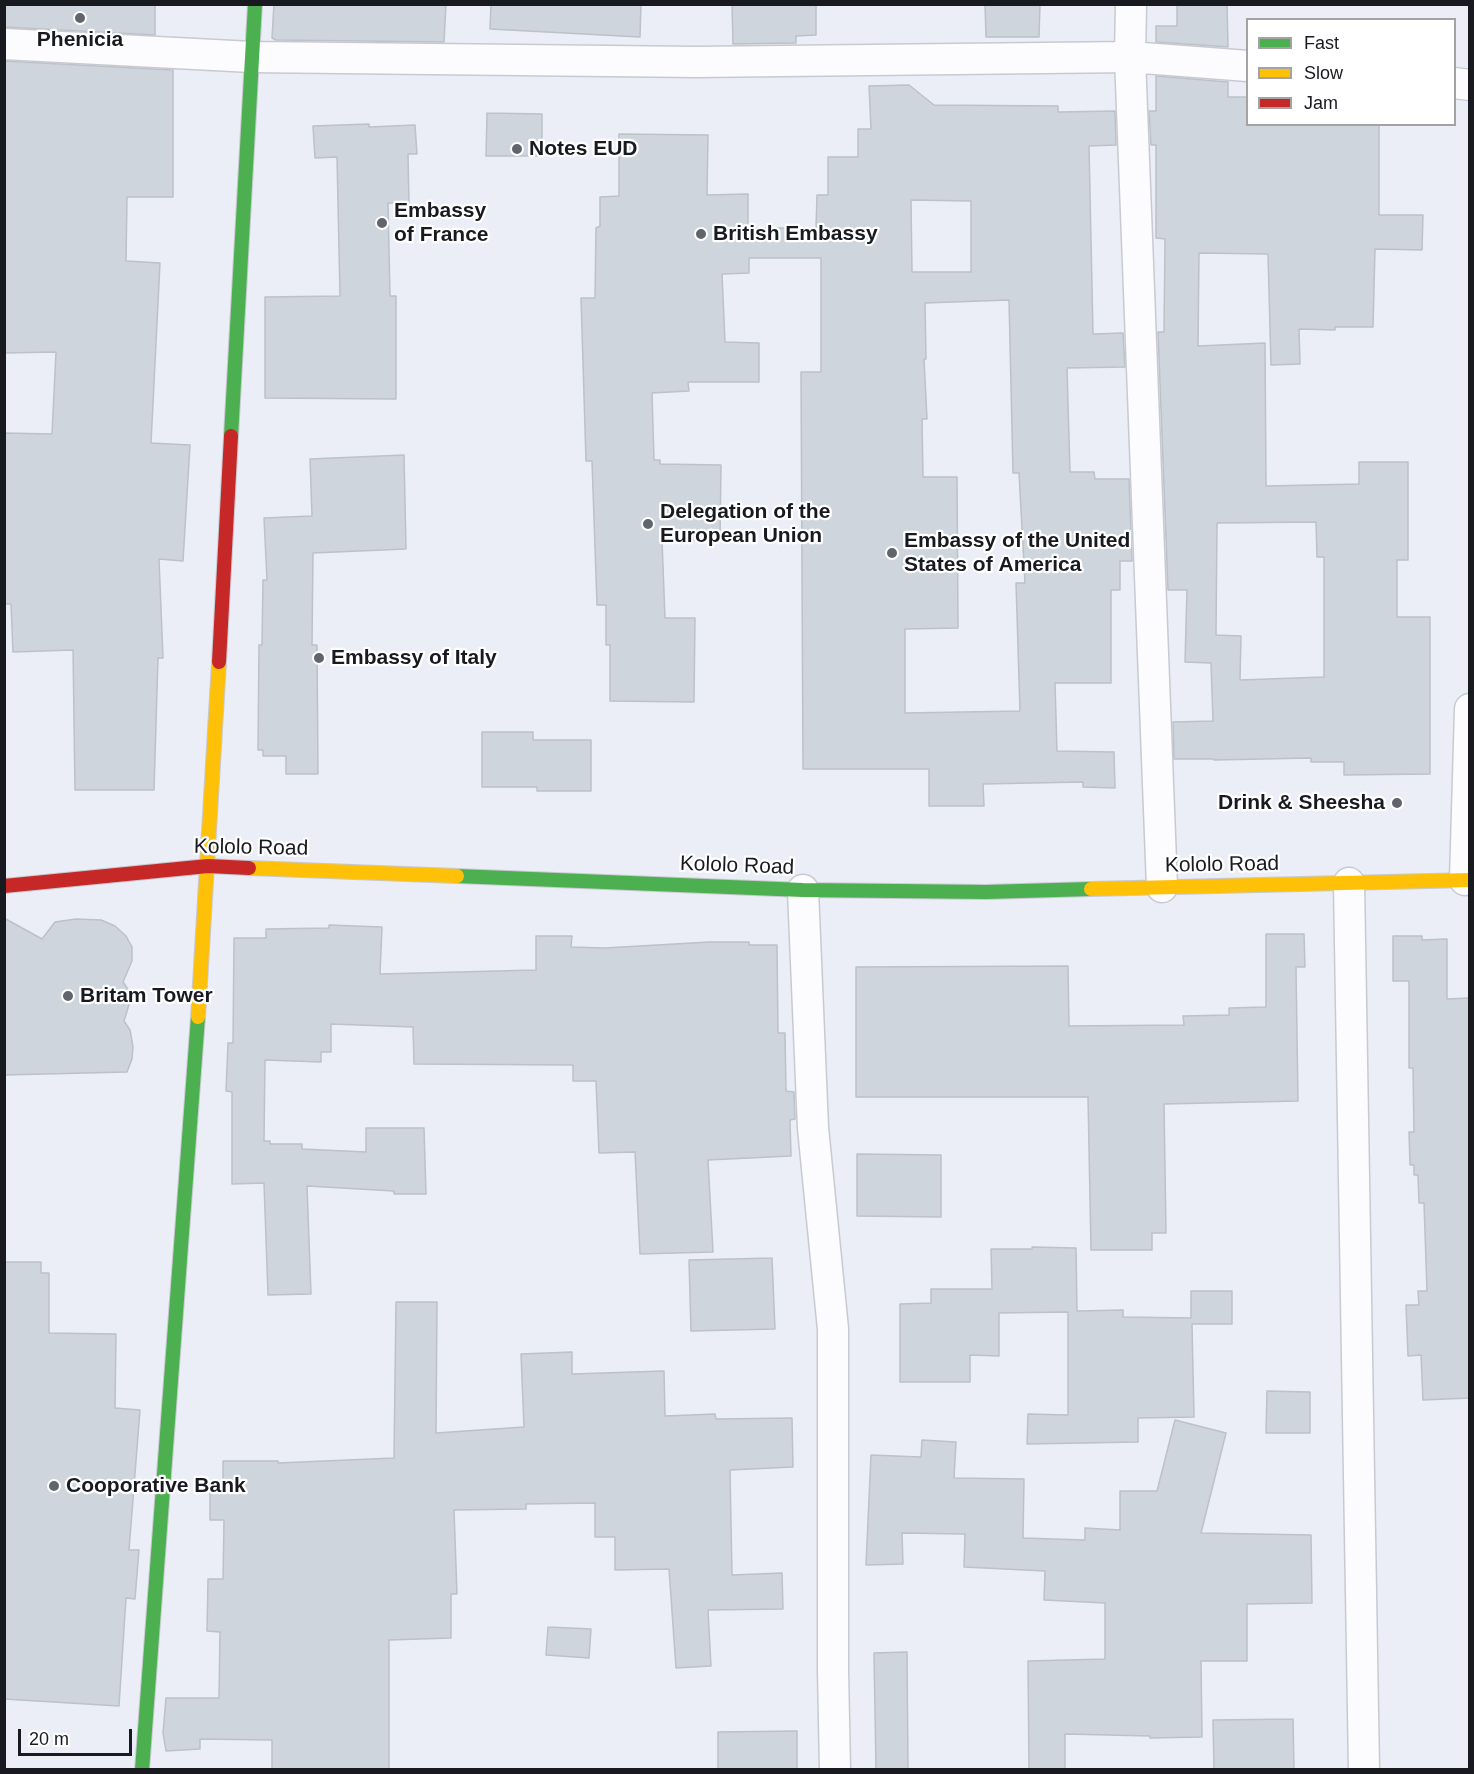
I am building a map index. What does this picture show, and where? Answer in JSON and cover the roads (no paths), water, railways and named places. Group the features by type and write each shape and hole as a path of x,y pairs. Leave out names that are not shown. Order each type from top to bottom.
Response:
{"street":[{"path":"142,1770 188,1165 208,866 255,4"},
{"path":"1131,4 1130,57 1162,887"},
{"path":"4,44 252,57 696,62 1130,57 1246,66"},
{"path":"1467,880 1470,709"},
{"name":"Kololo Road","path":"4,886 208,866 803,890 986,892 1467,880"},
{"path":"1349,883 1364,1770"},
{"path":"803,890 813,1128 833,1329 835,1770"}],"place":[{"name":"Phenicia","path":"80,18"},
{"name":"Notes EUD","path":"517,149"},
{"name":"Embassy of France","path":"382,223"},
{"name":"British Embassy","path":"701,234"},
{"name":"Delegation of the European Union","path":"648,524"},
{"name":"Embassy of the United States of America","path":"892,553"},
{"name":"Embassy of Italy","path":"319,658"},
{"name":"Drink & Sheesha","path":"1397,803"},
{"name":"Britam Tower","path":"68,996"},
{"name":"Cooporative Bank","path":"54,1486"}]}
